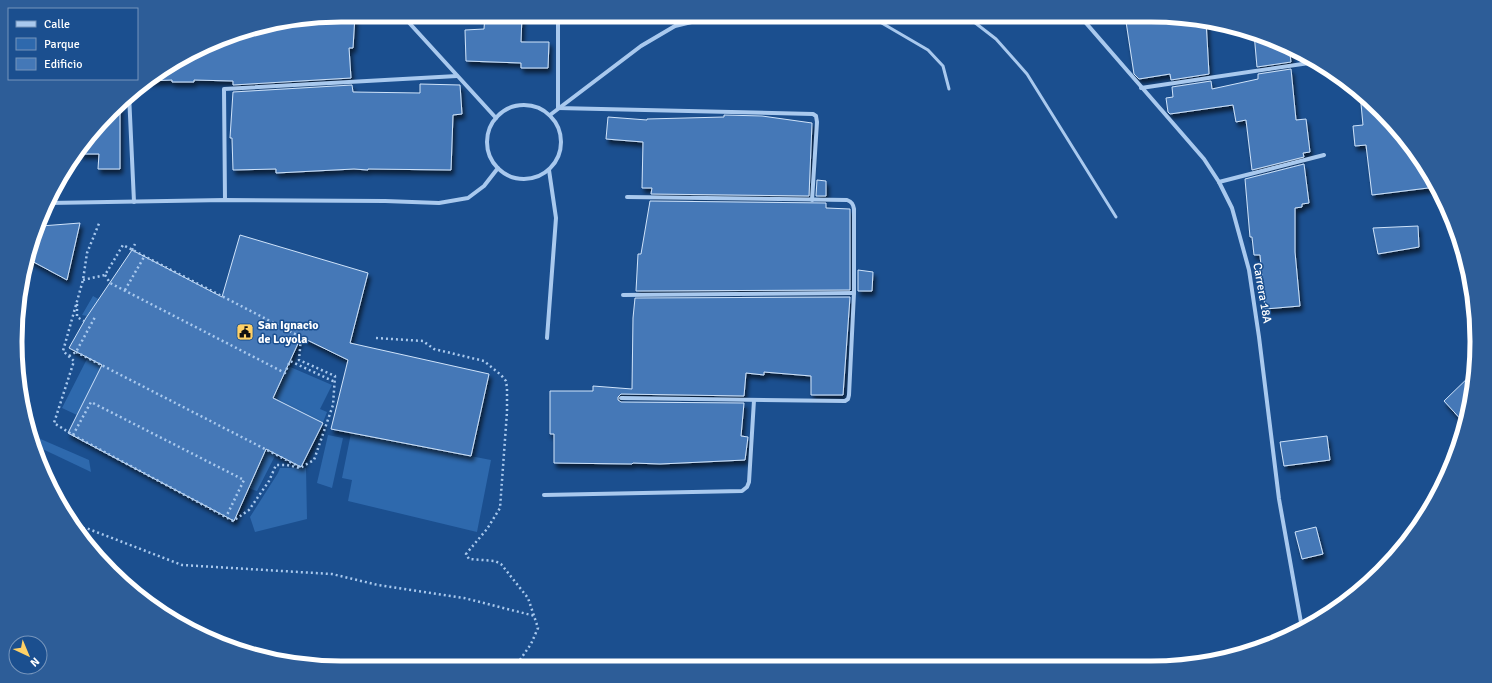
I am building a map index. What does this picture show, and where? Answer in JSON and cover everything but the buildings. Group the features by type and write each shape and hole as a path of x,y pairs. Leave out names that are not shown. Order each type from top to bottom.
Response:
{"street":[{"path":"408,22 496,118"},
{"path":"558,22 558,108"},
{"path":"550,115 641,46 675,26 692,22"},
{"name":"Carrera 18A","path":"1085,22 1204,159 1219,182 1232,208 1249,270 1259,337 1279,499 1301,623"},
{"path":"1141,88 1307,63"},
{"path":"224,200 224,89 457,76"},
{"path":"129,103 134,202"},
{"path":"522,105 537,107 550,115 557,125 561,137 561,148 557,160 549,170 540,176 529,179 517,179 507,175 498,168 491,160 487,138 490,128 496,118 508,109 522,105"},
{"path":"558,108 813,114 816,116 817,122 812,200"},
{"path":"1219,182 1324,155"},
{"path":"54,203 224,200 385,201 439,203 468,198 484,186 498,168"},
{"path":"547,338 556,218 549,170"},
{"path":"621,398 844,401 848,399 849,395 854,293 854,205 847,200 627,197"},
{"path":"623,295 854,293"},
{"path":"544,495 742,491 747,487 749,482 754,400"}],"lane":[{"path":"880,22 928,50 943,66 949,89"},
{"path":"974,22 996,39 1027,74 1116,217"}],"path":[{"path":"82,280 105,275 123,244 144,257 301,338 299,360 335,376 333,405 314,460 300,468 276,464 269,482 249,510 234,521 73,435 54,422 74,361 63,351 82,280 85,272 88,253 100,221"},
{"path":"132,250 135,244"},
{"path":"125,290 144,257"},
{"path":"105,275 110,283 285,373 290,361 335,382"},
{"path":"77,300 77,317 84,321"},
{"path":"69,356 76,352 95,317"},
{"path":"376,338 423,341 434,349 484,361 506,381 507,412 500,508 487,529 466,554 469,559 495,561 501,564 528,598 538,628 531,644 519,661"},
{"path":"76,352 300,467"},
{"path":"73,435 91,402 244,480 226,517"},
{"path":"83,528 86,528 182,565 332,574 378,585 464,598 535,616"}],"green space":[{"path":"129,293 284,373 288,366 332,385 320,409 327,412 320,430 304,422 307,415 94,306 87,316 82,315 93,296 107,304"},
{"path":"88,357 276,454 257,491 248,488 91,388 77,415 62,408"},
{"path":"351,433 491,460 477,532 348,501 352,480 342,478"},
{"path":"328,435 343,438 332,488 317,483"},
{"path":"37,437 89,460 91,472 40,448"},
{"path":"280,468 306,468 307,519 255,532 250,517"}],"place":[{"name":"San Ignacio de Loyola","path":"245,332"}]}
